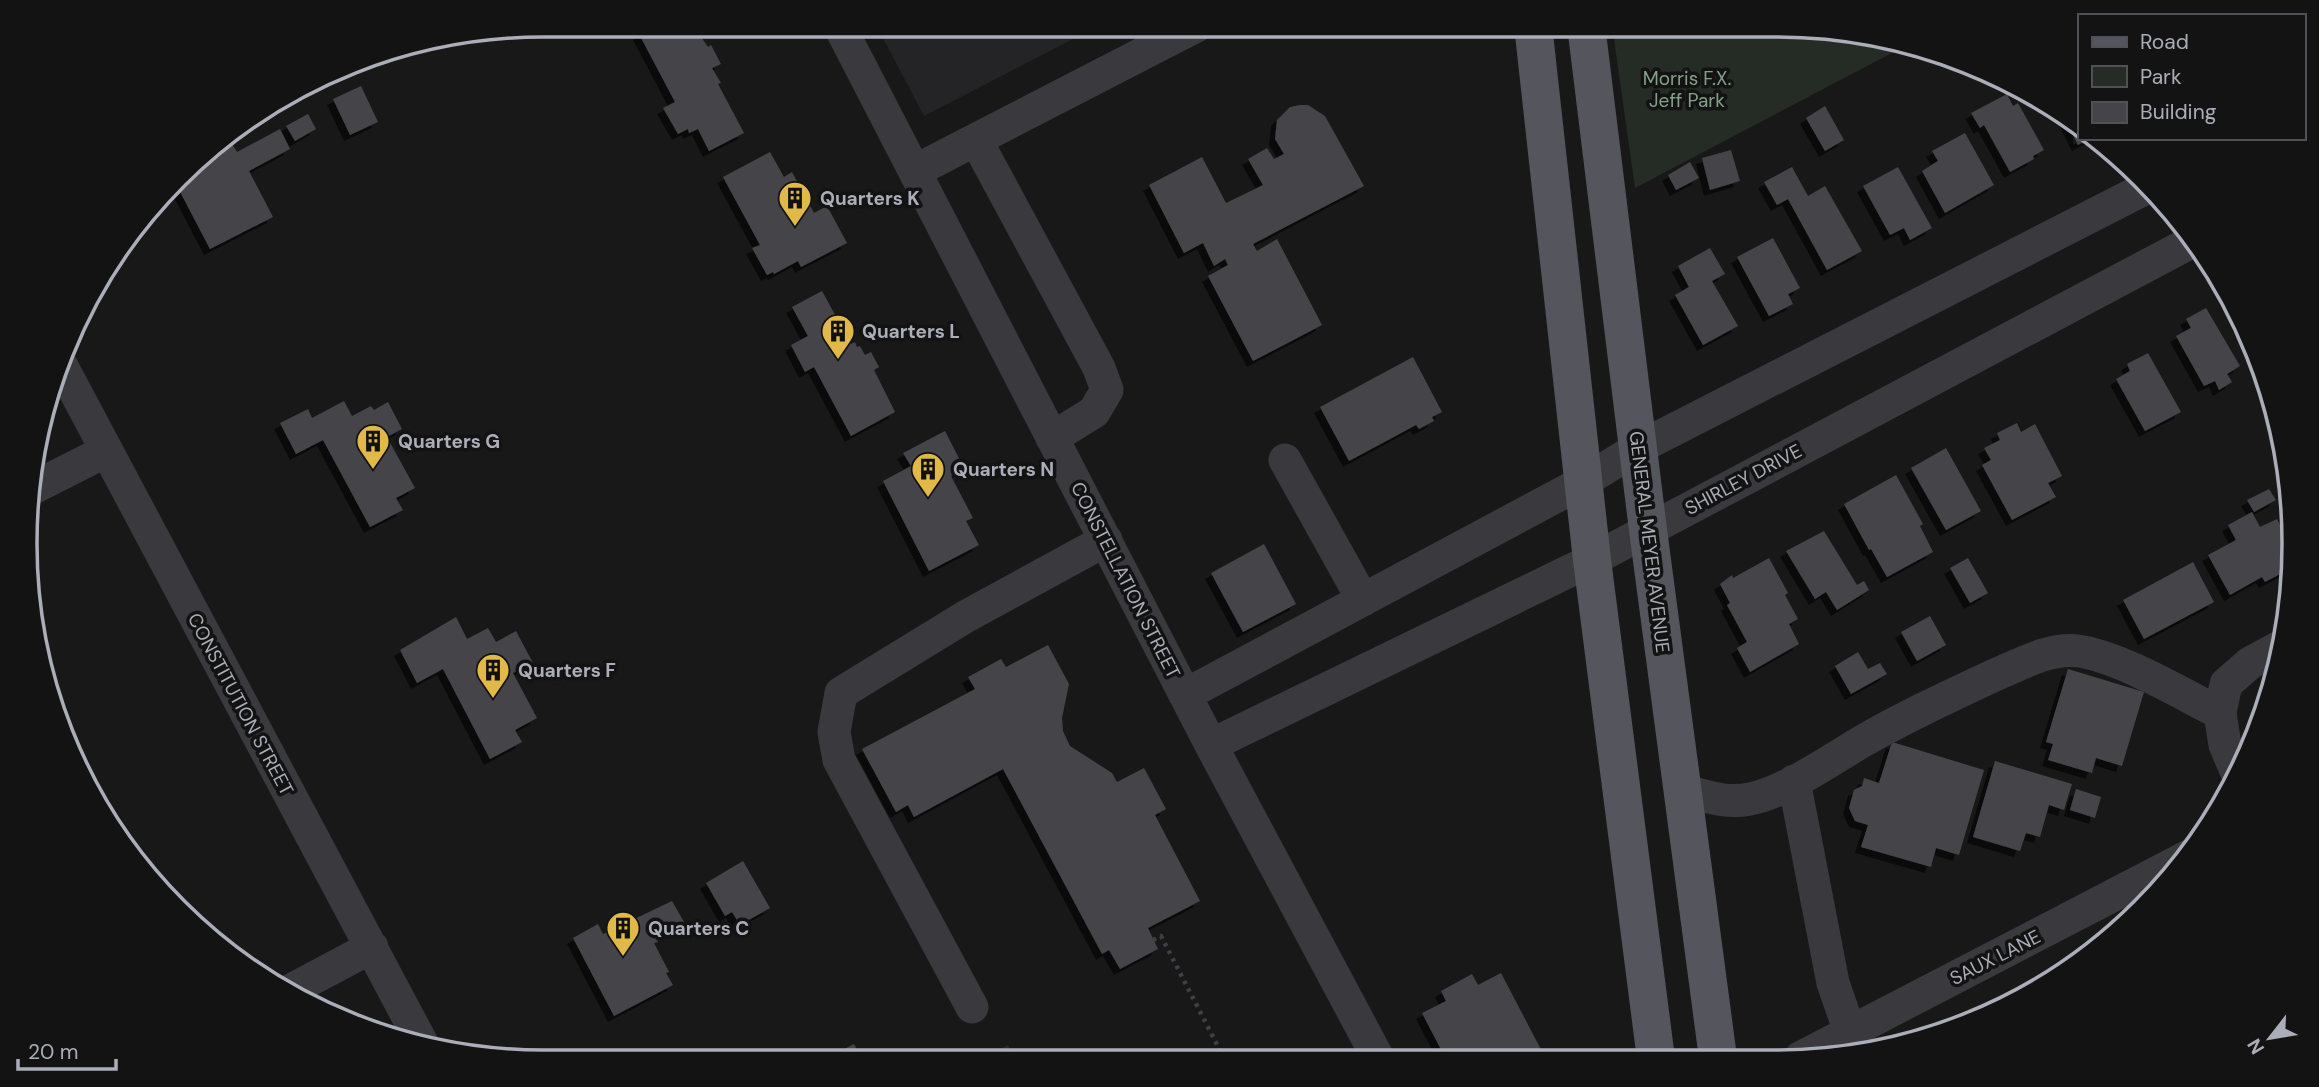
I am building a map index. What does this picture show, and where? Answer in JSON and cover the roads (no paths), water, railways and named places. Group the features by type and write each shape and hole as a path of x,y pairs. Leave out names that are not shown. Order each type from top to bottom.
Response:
{"main road":[{"path":"1534,37 1592,559 1655,1050"},
{"name":"GENERAL MEYER AVENUE","path":"1588,37 1648,530 1717,1050"}],"street":[{"name":"CONSTELLATION STREET","path":"846,37 1211,745 1374,1050"},
{"path":"915,171 1173,37"},
{"path":"976,140 1099,368 1107,390 1094,412 1052,438"},
{"path":"1185,695 1583,482 1638,448 2140,191"},
{"name":"SHIRLEY DRIVE","path":"1211,745 1592,559 2185,245"},
{"name":"CONSTITUTION STREET","path":"66,375 417,1034"},
{"path":"40,484 106,451"},
{"path":"1285,460 1363,600"},
{"path":"972,1007 839,760 834,732 841,693 965,617 1106,540"},
{"path":"1682,790 1726,802 1751,799 1782,788 1871,736 2024,662 2053,653 2078,651 2117,662 2220,713"},
{"path":"2232,762 2225,745 2220,713 2226,684 2250,663 2271,651"},
{"path":"1794,781 1833,983 1850,1032"},
{"name":"SAUX LANE","path":"1819,1048 2163,869"},
{"path":"298,986 372,947"}],"place":[{"name":"Quarters K","path":"795,228"},
{"name":"Quarters L","path":"838,361"},
{"name":"Quarters G","path":"373,471"},
{"name":"Quarters N","path":"928,499"},
{"name":"Quarters F","path":"493,700"},
{"name":"Quarters C","path":"623,958"}],"park label":[{"name":"Morris F.X. Jeff Park","path":"1687,89"}]}
